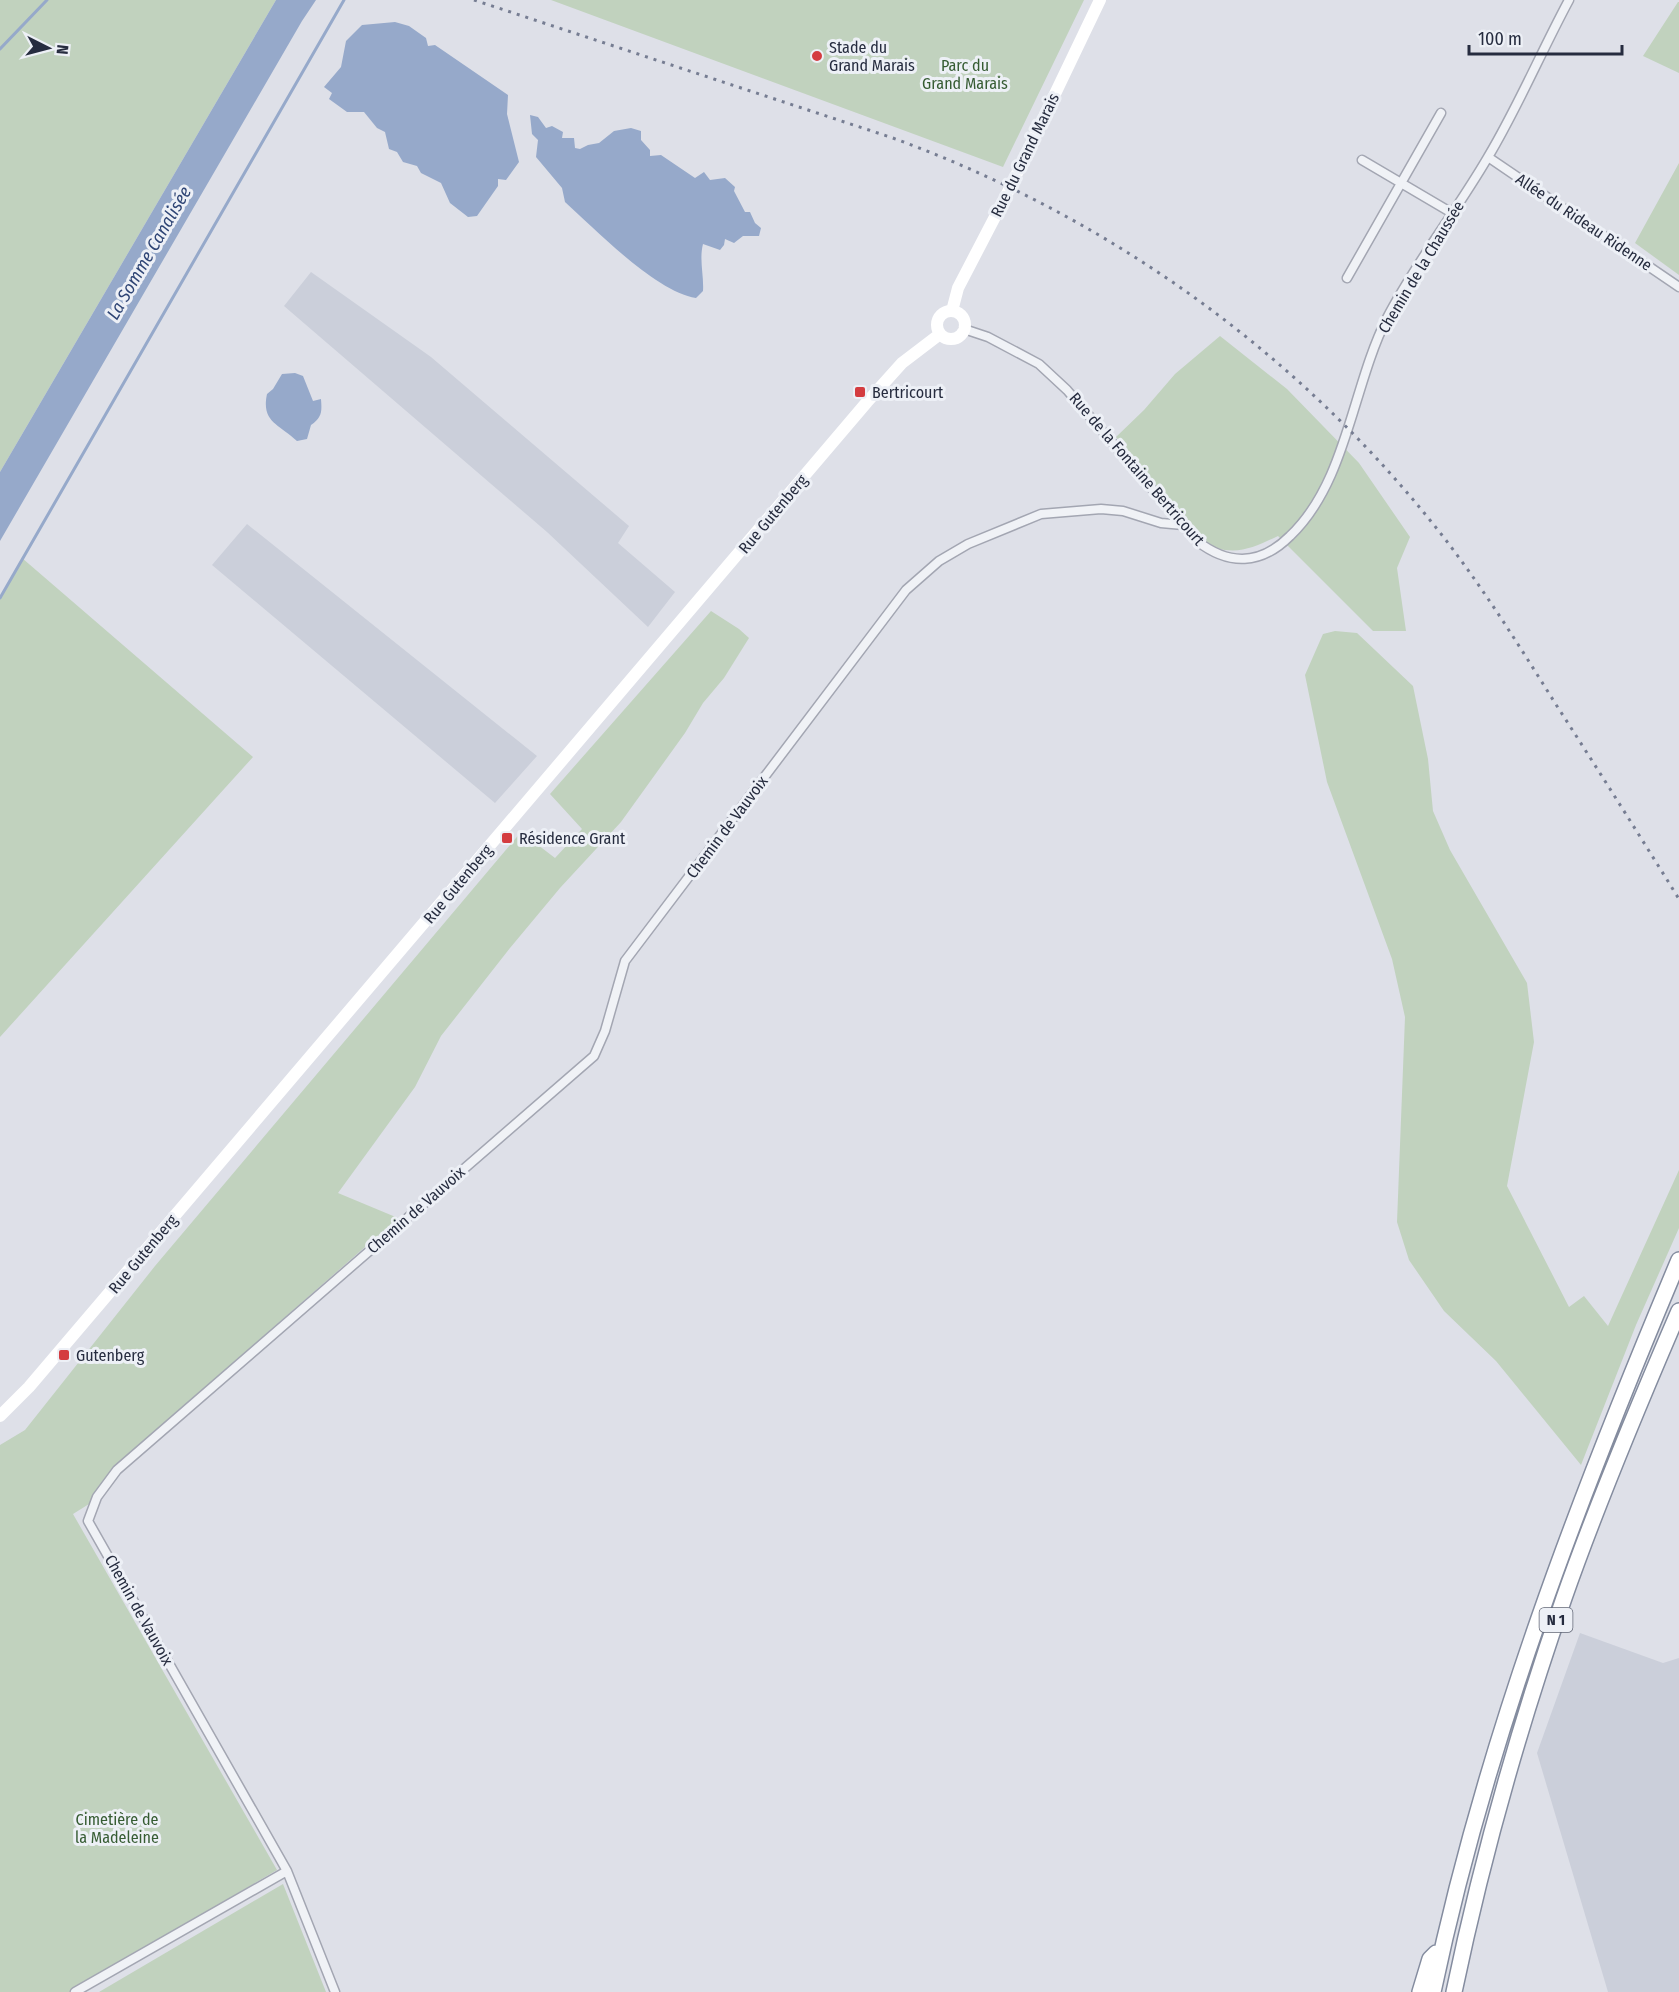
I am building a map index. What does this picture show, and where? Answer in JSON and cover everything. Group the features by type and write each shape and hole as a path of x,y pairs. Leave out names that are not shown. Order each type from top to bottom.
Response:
{"highway":[{"name":"N 1","path":"1433,1992 1480,1803 1550,1587 1618,1408 1679,1260"},
{"name":"N 1","path":"1454,1992 1488,1846 1538,1673 1600,1499 1679,1311"},
{"path":"1420,1992 1430,1959 1443,1946"}],"street":[{"name":"Rue du Grand Marais","path":"952,311 958,288 1010,188 1100,0"},
{"name":"Chemin de la Chaussée","path":"1351,415 1371,353 1386,320 1488,157 1569,0"},
{"path":"1347,278 1441,113"},
{"name":"Allée du Rideau Ridenne","path":"1488,157 1679,287"},
{"path":"1362,160 1452,213"},
{"path":"952,311 963,317 964,329 953,339 946,338 940,334 936,325 937,320 943,313 952,311"},
{"name":"Rue de la Fontaine Bertricourt","path":"964,329 988,337 1039,364 1067,390 1197,541 1209,550 1230,558 1241,560 1255,558 1281,545 1302,522 1322,492 1342,445 1351,415"},
{"name":"Rue Gutenberg","path":"0,1416 29,1387 867,402 902,363 940,334"},
{"name":"Chemin de Vauvoix","path":"286,1871 88,1521 97,1497 117,1470 594,1056 605,1031 625,961 906,590 939,561 968,544 1041,514 1101,509 1124,511 1161,523 1183,525"},
{"path":"75,1992 286,1871 335,1992"}],"shaded area":[{"path":"311,272 431,357 629,526 618,543 675,592 648,627 547,532 284,306"},
{"path":"247,524 537,756 495,803 212,565"},
{"path":"1580,1633 1663,1663 1679,1658 1679,1992 1608,1992 1537,1753"}],"green space":[{"path":"0,0 276,0 0,472"},
{"name":"Parc du Grand Marais","path":"551,0 1084,0 1003,167"},
{"path":"1679,2 1679,73 1643,56"},
{"path":"1679,163 1679,275 1635,243"},
{"path":"1220,336 1287,389 1359,463 1410,537 1397,568 1406,631 1373,631 1278,536 1241,550 1216,548 1207,542 1180,516 1116,437 1144,410 1175,374"},
{"path":"22,558 253,757 0,1037 0,597"},
{"name":"Cimetière de la Madeleine","path":"711,611 749,638 724,678 703,703 685,733 621,822 560,888 441,1036 415,1087 338,1193 398,1218 119,1463 89,1504 73,1514 277,1870 70,1992 0,1992 0,1445 25,1430 155,1266 521,832 555,858 582,829 550,794"},
{"path":"1335,631 1357,633 1413,686 1428,759 1433,811 1450,850 1527,983 1534,1042 1507,1186 1569,1307 1584,1296 1608,1326 1679,1170 1679,1228 1636,1325 1581,1465 1496,1361 1444,1311 1409,1260 1397,1222 1405,1017 1392,959 1327,782 1305,675 1323,634"},
{"path":"283,1884 326,1992 99,1992"}],"water":[{"name":"La Somme Canalisée","path":"276,0 316,0 0,541 0,472"},
{"path":"395,22 409,26 426,38 428,46 435,45 508,95 507,114 519,162 506,180 498,179 498,186 477,216 468,217 450,203 441,183 421,173 417,166 403,162 397,152 389,149 385,132 377,128 364,112 347,112 329,99 332,93 324,87 341,67 346,41 362,25"},
{"path":"530,115 538,117 546,128 552,126 563,132 562,138 574,138 575,148 580,149 599,143 614,131 631,128 641,131 641,140 650,150 650,156 661,155 695,178 704,172 710,180 725,178 735,187 734,191 745,212 750,212 755,223 761,228 759,236 743,236 734,243 725,239 720,250 703,244 701,256 703,291 696,298 680,293 663,284 627,258 565,202 562,188 536,157 538,140 532,134"},
{"path":"295,373 303,376 313,401 321,399 320,414 311,425 307,439 297,441 273,422 269,417 266,403 267,394 282,374"}],"waterway":[{"path":"0,49 47,0"},
{"path":"0,598 344,0"}],"railway":[{"path":"474,0 890,137 971,169 1049,207 1124,250 1196,299 1264,352 1329,410 1389,472 1445,539 1515,640 1679,899"}],"place":[{"name":"Stade du Grand Marais","path":"817,56"},
{"name":"Bertricourt","path":"860,392"},
{"name":"Résidence Grant","path":"507,838"},
{"name":"Gutenberg","path":"64,1355"}]}
